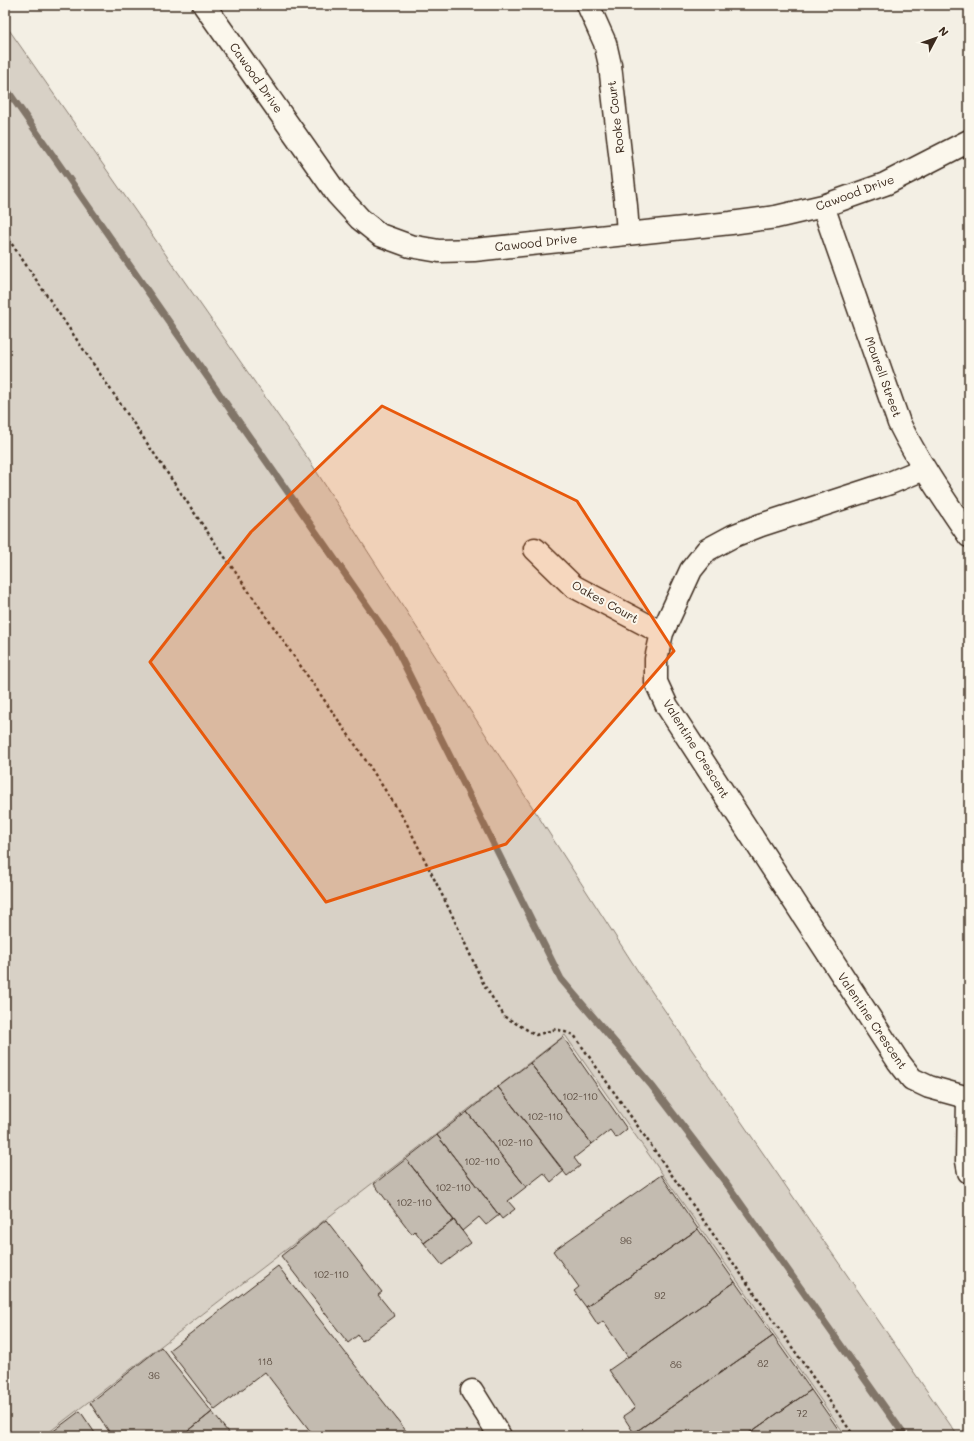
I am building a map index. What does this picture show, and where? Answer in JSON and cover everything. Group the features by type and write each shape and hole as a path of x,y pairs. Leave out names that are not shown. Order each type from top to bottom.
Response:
{"street":[{"name":"Cawood Drive","path":"204,5 337,194 360,219 380,235 410,246 439,251 474,250 738,222 776,216 823,206 885,184 969,141"},
{"name":"Rooke Court","path":"588,5 605,43 610,65 628,233"},
{"name":"Mourell Street","path":"823,206 895,411 911,446 924,469 969,536"},
{"name":"Valentine Crescent","path":"924,469 890,483 761,525 733,536 707,550 691,570 662,633 656,659 656,682 667,706 893,1055 912,1079 929,1087 968,1098"},
{"name":"Oakes Court","path":"535,549 573,586 662,633"},
{"path":"968,1098 967,1161 969,1172"},
{"path":"472,1391 500,1436"}],"path":[{"path":"5,234 186,501 359,750 406,822 453,917 484,985 505,1016 536,1035 556,1029 574,1035 854,1436"}],"highlighted area":[{"path":"382,406 577,501 674,651 506,844 326,902 150,662 251,532"}],"shaded area":[{"path":"5,24 309,460 641,976 958,1436 846,1436 565,1035 44,1436 5,1436"},
{"path":"565,1035 846,1436 44,1436"}],"building":[{"path":"563,1037 627,1129 616,1138 610,1130 592,1144 530,1063"},
{"path":"530,1063 592,1144 574,1158 580,1166 567,1176 498,1087"},
{"path":"498,1087 564,1171 551,1182 544,1173 526,1187 467,1112"},
{"path":"467,1112 526,1187 508,1201 515,1209 502,1219 437,1135"},
{"path":"437,1135 499,1215 486,1225 479,1217 462,1231 406,1159"},
{"path":"406,1159 454,1220 424,1243 415,1231 412,1234 374,1184"},
{"path":"661,1175 698,1229 586,1307 574,1291 579,1287 553,1251"},
{"path":"326,1220 382,1292 378,1295 395,1316 362,1341 358,1335 348,1343 281,1256"},
{"path":"454,1220 471,1243 442,1265 424,1243"},
{"path":"698,1229 735,1282 628,1357 603,1321 598,1325 586,1307"},
{"path":"278,1266 410,1436 314,1436 265,1372 215,1410 169,1350"},
{"path":"735,1282 773,1336 634,1433 623,1416 635,1408 609,1370"},
{"path":"773,1336 811,1390 745,1436 637,1436 634,1433"},
{"path":"161,1347 212,1412 182,1436 112,1436 90,1403"},
{"path":"811,1390 843,1436 745,1436"},
{"path":"80,1411 97,1436 47,1436"},
{"path":"212,1412 231,1436 182,1436"}],"waterway":[{"path":"5,87 394,644 561,979 652,1086 727,1184 905,1436"}]}
